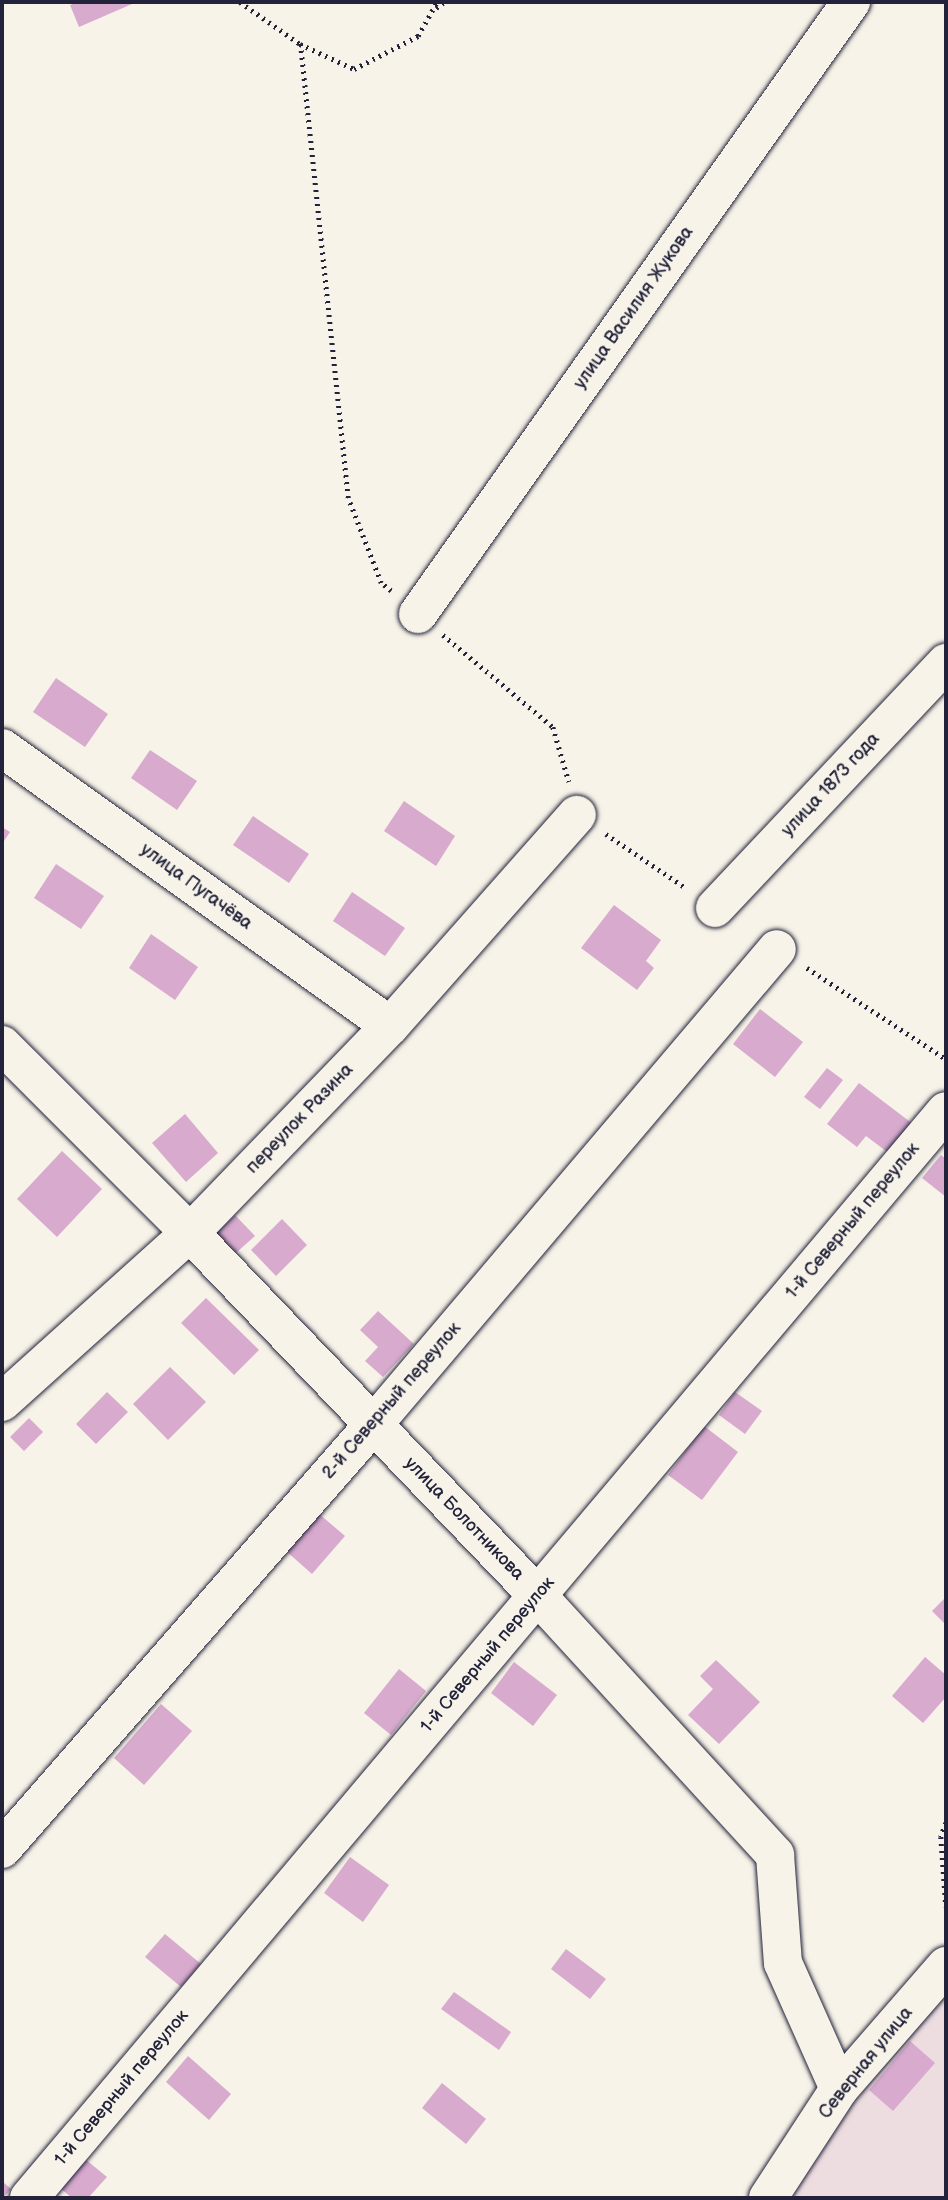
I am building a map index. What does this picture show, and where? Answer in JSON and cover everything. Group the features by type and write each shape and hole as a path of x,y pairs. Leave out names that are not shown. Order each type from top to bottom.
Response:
{"street":[{"name":"улица Василия Жукова","path":"418,614 851,2"},
{"name":"улица 1873 года","path":"715,908 946,663"},
{"name":"улица Пугачёва","path":"2,748 390,1026"},
{"name":"переулок Разина","path":"2,1402 190,1233 390,1026 577,815"},
{"name":"2-й Северный переулок","path":"2,1849 373,1424 777,949"},
{"name":"улица Болотникова","path":"2,1045 190,1233 538,1596 775,1855 783,1963 839,2090"},
{"name":"1-й Северный переулок","path":"29,2198 946,1111"},
{"name":"Северная улица","path":"768,2198 839,2090 946,1966"}],"path":[{"path":"240,2 300,44 354,69 418,36 438,2"},
{"path":"432,11 444,2"},
{"path":"300,44 348,498 381,583 553,727 577,815"},
{"path":"946,1823 941,1837 946,1907"}],"shaded area":[{"path":"946,1990 946,2198 774,2198 843,2102"}],"building":[{"path":"79,2 132,4 79,27 70,5"},
{"path":"56,678 108,714 85,747 33,712"},
{"path":"150,750 197,781 177,810 131,778"},
{"path":"404,801 455,836 436,866 384,831"},
{"path":"253,816 309,854 289,883 233,845"},
{"path":"2,827 10,832 2,844"},
{"path":"56,864 104,896 81,929 34,898"},
{"path":"352,892 405,928 385,956 333,921"},
{"path":"614,905 661,940 646,961 654,968 637,990 581,948"},
{"path":"151,934 198,967 175,1000 129,968"},
{"path":"760,1009 803,1042 775,1077 733,1044"},
{"path":"827,1068 843,1080 820,1109 804,1097"},
{"path":"859,1083 913,1124 890,1154 866,1136 857,1147 827,1124"},
{"path":"185,1114 218,1153 186,1182 152,1143"},
{"path":"62,1151 102,1189 57,1237 17,1199"},
{"path":"941,1155 946,1159 946,1197 922,1178"},
{"path":"235,1215 255,1236 229,1259 210,1239"},
{"path":"282,1219 307,1245 276,1276 251,1250"},
{"path":"206,1298 259,1350 234,1375 181,1323"},
{"path":"378,1311 414,1344 383,1377 365,1361 378,1347 360,1330"},
{"path":"170,1367 206,1402 168,1440 133,1404"},
{"path":"107,1392 128,1412 96,1444 76,1424"},
{"path":"735,1392 762,1411 745,1434 719,1415"},
{"path":"29,1418 43,1432 24,1451 10,1437"},
{"path":"704,1426 738,1452 702,1500 668,1475"},
{"path":"318,1513 345,1536 312,1574 286,1551"},
{"path":"946,1597 946,1625 932,1611"},
{"path":"925,1657 946,1675 946,1697 923,1723 892,1696"},
{"path":"716,1660 760,1702 719,1744 688,1715 713,1689 700,1676"},
{"path":"514,1662 557,1695 533,1726 491,1693"},
{"path":"399,1669 426,1691 391,1735 364,1713"},
{"path":"161,1704 192,1731 144,1785 114,1758"},
{"path":"350,1857 389,1885 363,1922 324,1893"},
{"path":"165,1934 201,1964 181,1987 145,1957"},
{"path":"566,1949 606,1979 590,1999 551,1969"},
{"path":"454,1992 511,2032 499,2050 441,2009"},
{"path":"910,2041 935,2063 893,2111 869,2090"},
{"path":"188,2056 231,2094 209,2120 166,2082"},
{"path":"442,2083 486,2119 466,2144 422,2108"},
{"path":"85,2159 107,2177 88,2198 72,2198 60,2188"},
{"path":"2,2181 11,2189 3,2198 2,2198"}]}
